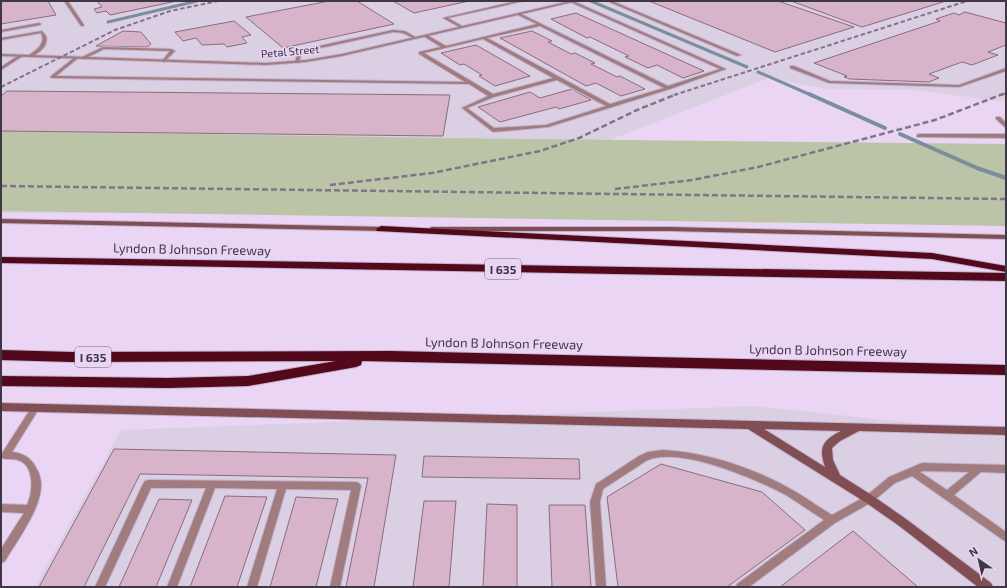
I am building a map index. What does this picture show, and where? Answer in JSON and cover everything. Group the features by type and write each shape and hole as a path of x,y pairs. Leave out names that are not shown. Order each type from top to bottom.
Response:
{"highway":[{"path":"381,229 932,256 1006,269"},
{"name":"Lyndon B Johnson Freeway","path":"1,260 1006,277"},
{"name":"Lyndon B Johnson Freeway","path":"1,356 391,356 1006,370"},
{"path":"1,381 168,383 248,381 391,356"}],"main road":[{"path":"1,221 381,229 670,229 1006,237"},
{"path":"1,407 1006,431"},
{"path":"750,425 836,480 869,499 902,522 987,587"},
{"path":"836,480 827,461 827,446 834,437 859,428"}],"street":[{"name":"Petal Street","path":"1,55 256,64 297,62 342,55 572,1"}],"lane":[{"path":"66,1 82,25"},
{"path":"461,28 445,18 522,1"},
{"path":"557,78 492,96 464,108 493,130 546,126 724,69 572,1"},
{"path":"609,1 739,55"},
{"path":"519,14 668,88"},
{"path":"1,31 39,24"},
{"path":"492,96 420,53 540,25"},
{"path":"297,62 299,53 306,50 393,31 404,32 415,38"},
{"path":"1,39 42,32 45,38 45,43 31,56"},
{"path":"426,36 445,47"},
{"path":"483,38 610,106"},
{"path":"82,58 103,48 171,50 172,51 164,60"},
{"path":"1,69 21,56"},
{"path":"75,58 52,77 470,82"},
{"path":"792,67 829,82 959,86 1006,69"},
{"path":"998,118 1006,126"},
{"path":"919,136 1006,136"},
{"path":"2,457 36,407"},
{"path":"601,587 595,502 599,487 648,456 664,453 693,457 742,472 788,492 832,520"},
{"path":"1,558 31,509 38,489 34,471 29,464 20,457 2,457"},
{"path":"741,587 832,520 869,499 892,480 912,471 922,467 1006,469"},
{"path":"947,496 980,468"},
{"path":"912,471 1006,537"},
{"path":"100,587 148,484 356,486 335,587"},
{"path":"172,587 212,484"},
{"path":"252,587 283,485"},
{"path":"1,508 31,509"}],"shaded area":[{"path":"1,1 1006,1 1006,102 914,90 827,89 769,78 422,213 1,213"},
{"path":"755,406 1006,433 1006,587 35,587 121,430"}],"green space":[{"path":"1,131 446,138 1006,144 1006,226 1,211"}],"building":[{"path":"1,1 48,1 56,15 1,24"},
{"path":"97,1 177,1 110,15 106,11 97,13 94,9 102,7"},
{"path":"329,1 357,1 394,24 283,48 246,17"},
{"path":"393,1 469,1 414,13"},
{"path":"649,1 778,1 854,27 775,52"},
{"path":"791,1 946,1 862,27"},
{"path":"965,12 1006,23 1006,45 988,52 998,55 972,65 962,62 929,74 939,78 929,82 850,79 844,77 847,76 814,63 940,21 936,19 954,13 959,15"},
{"path":"576,13 704,71 683,78 657,65 648,68 625,57 629,56 590,37 587,38 551,19"},
{"path":"234,21 251,35 242,37 247,43 227,47 224,44 202,45 196,38 183,41 175,32"},
{"path":"123,31 141,32 151,44 147,47 96,46"},
{"path":"532,31 552,41 548,42 571,54 575,53 595,63 591,64 617,77 620,76 645,89 621,96 596,83 586,86 500,38"},
{"path":"476,45 530,76 495,86 479,76 482,75 464,64 460,65 441,53"},
{"path":"572,89 591,100 559,109 556,107 500,122 478,107 530,92 540,98"},
{"path":"7,91 450,95 443,136 1,131 1,96"},
{"path":"114,449 396,455 374,587 346,587 368,478 140,474 84,587 39,587"},
{"path":"424,456 579,459 580,479 422,477"},
{"path":"661,464 762,492 805,530 727,587 618,587 607,497"},
{"path":"225,496 267,497 237,587 190,587"},
{"path":"296,497 338,499 316,587 270,587"},
{"path":"159,499 192,500 156,587 119,587"},
{"path":"424,501 456,501 449,587 413,587"},
{"path":"487,504 517,505 517,587 483,587"},
{"path":"549,505 585,505 591,587 552,587"},
{"path":"853,531 918,587 780,587"}],"waterway":[{"path":"108,22 197,1"},
{"path":"591,1 747,67"},
{"path":"758,72 811,95"},
{"path":"809,94 885,128"},
{"path":"900,134 977,168 1006,178"}],"railway":[{"path":"1,87 115,30 170,11 218,1"},
{"path":"677,94 967,1"},
{"path":"1001,95 1006,93"},
{"path":"330,185 432,173 540,151 579,138 637,110 677,94"},
{"path":"615,189 692,180 758,167 935,120 1003,94"},
{"path":"1,186 1006,199"}]}
